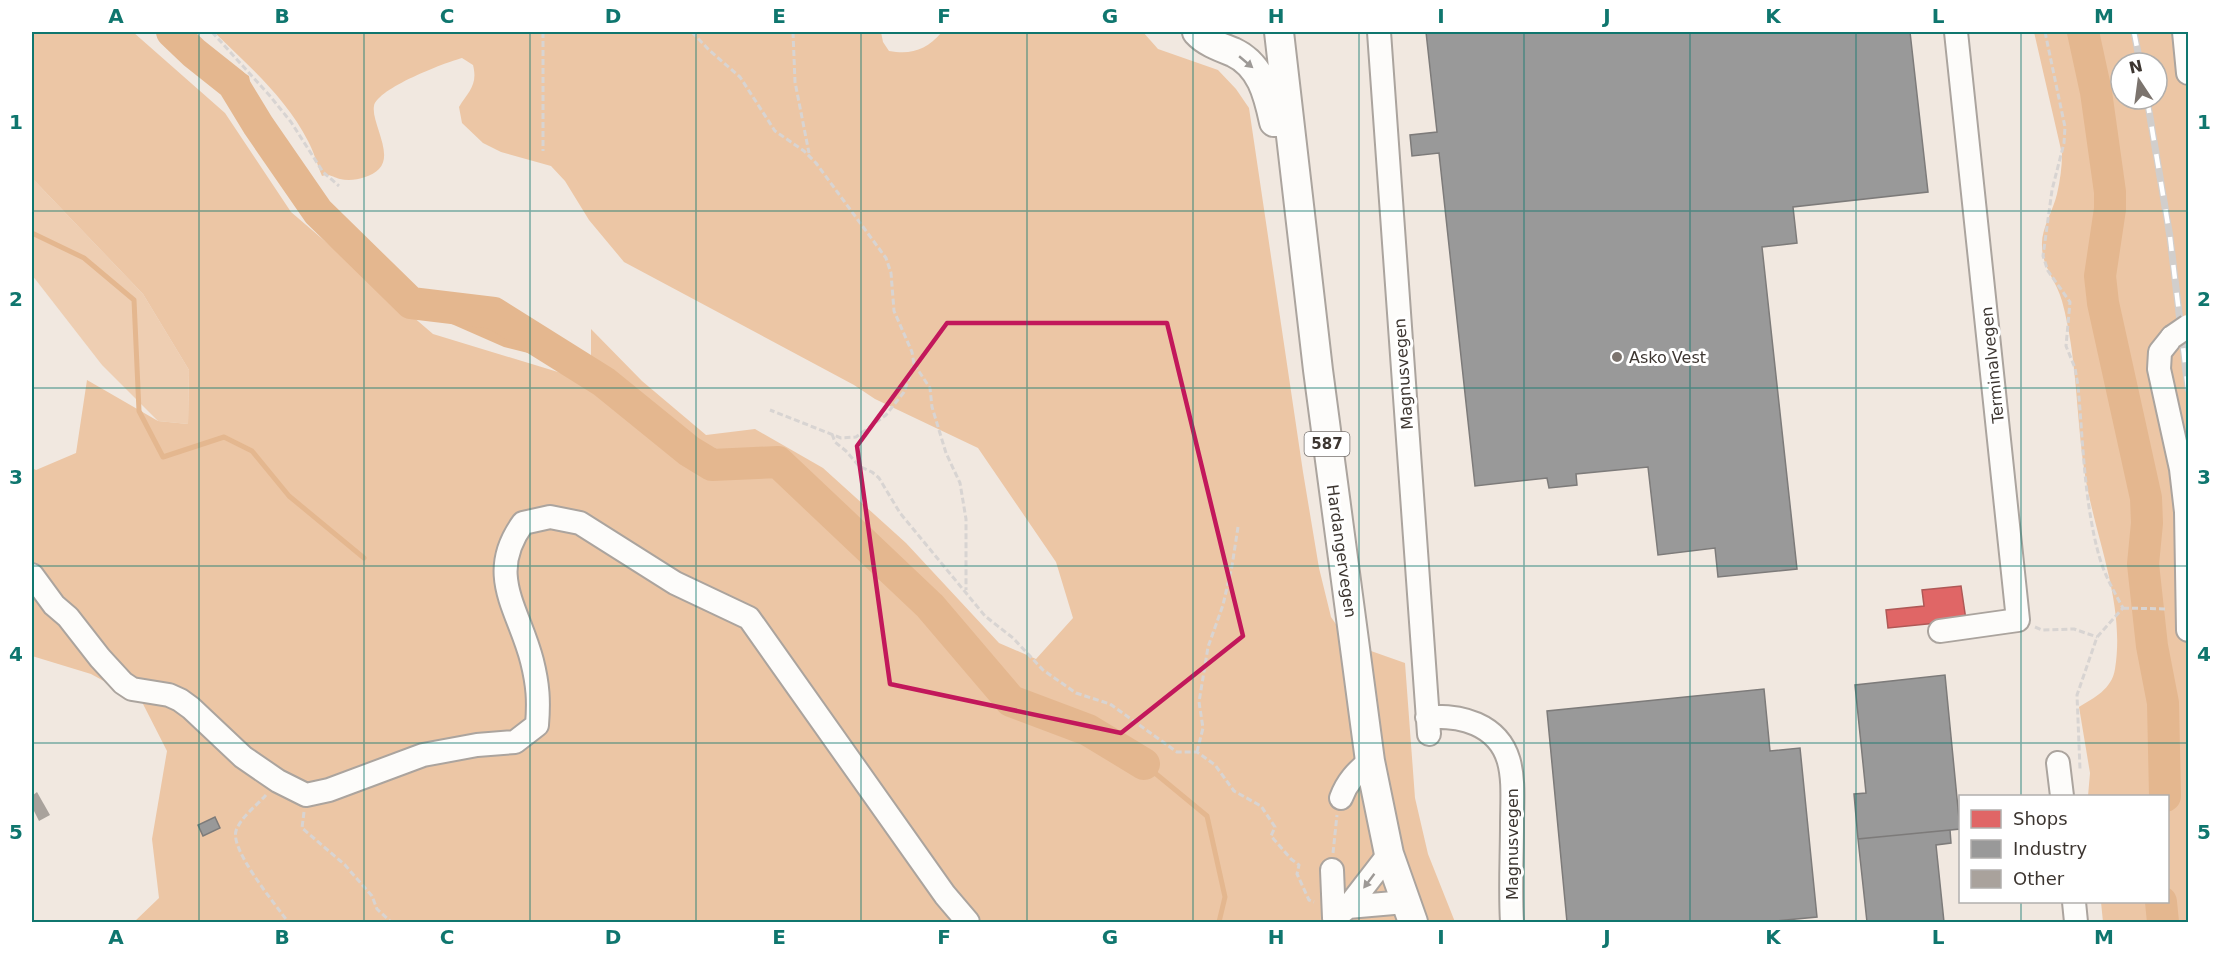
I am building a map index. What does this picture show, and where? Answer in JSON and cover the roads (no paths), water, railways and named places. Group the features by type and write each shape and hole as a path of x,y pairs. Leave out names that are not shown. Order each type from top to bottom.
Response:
{"main road":[{"name":"587","path":"1197,32 1202,38 1237,54 1251,64 1260,76 1268,97 1274,121 1294,277 1318,370"},
{"name":"Hardangervegen","path":"1279,32 1305,270 1370,761 1389,854 1409,912"},
{"name":"587","path":"1292,32 1310,194 1305,270"}],"street":[{"name":"Magnusvegen","path":"1379,32 1428,726 1444,716 1464,718 1488,729 1501,741 1507,752 1511,768 1512,792 1512,922"},
{"name":"Terminalvegen","path":"1940,631 2018,620 1956,32"},
{"path":"2184,32 2188,73"},
{"path":"2180,332 2160,352 2159,369 2184,490 2188,630"},
{"path":"32,575 54,605 68,617 123,683 132,689 169,695 180,700 243,758 278,782 306,795 329,790 423,755 477,745 515,742 537,725 540,695 532,659 510,603 504,566 511,539 523,523 550,517 580,523 675,583 749,618 945,895 968,922"},
{"path":"1341,798 1346,785 1353,776 1370,761"},
{"path":"2058,764 2062,795"},
{"path":"1339,916 1389,854"},
{"path":"1332,870 1339,916"},
{"path":"2074,903 2076,922"},
{"path":"1339,916 1409,912"}],"waterway":[{"path":"172,32 233,84 258,125 318,212 411,303 494,313 604,382 689,451 712,465 778,462 930,606 1011,701 1088,730 1144,764"},
{"path":"2083,32 2096,92 2110,192 2110,209 2100,276 2103,303 2146,498 2147,523 2143,564 2152,646 2163,703 2165,795"},
{"path":"32,233 84,258 134,300 139,411 163,457 224,437 252,451 289,496 364,558"},
{"path":"1144,764 1207,816 1225,897 1219,922"},
{"path":"2161,903 2163,922"}],"railway":[{"path":"2134,32 2138,51"},
{"path":"2149,111 2170,237 2188,389"}],"place":[{"name":"Asko Vest","path":"1617,357"}]}
